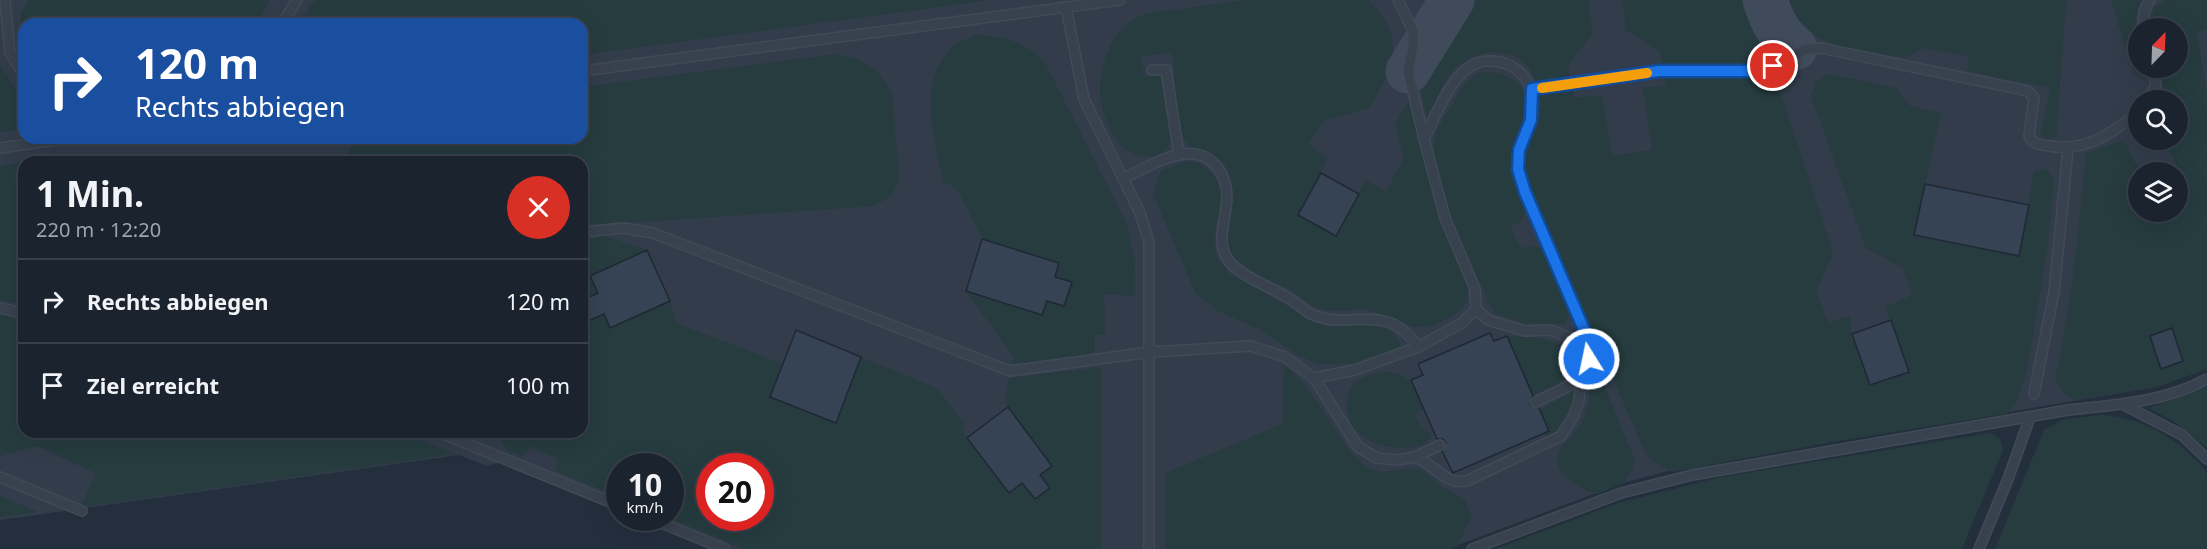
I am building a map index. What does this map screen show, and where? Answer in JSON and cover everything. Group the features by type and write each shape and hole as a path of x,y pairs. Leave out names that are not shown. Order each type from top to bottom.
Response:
{"lane":[{"path":"5,0 10,53 18,66"},
{"path":"286,18 297,0"},
{"path":"588,70 1120,0"},
{"path":"1398,0 1413,31 1413,47 1408,71 1425,140 1445,218 1475,288 1476,309 1488,320 1525,331 1550,330 1591,346"},
{"path":"2144,18 2144,11 2150,0"},
{"path":"1066,7 1084,99 1140,213 1149,242 1149,549"},
{"path":"1532,89 1659,71 1757,71 1773,66 1804,50 1821,48 2028,91 2034,98 2029,136 2036,144 2068,149 2104,136 2128,119"},
{"path":"1415,457 1427,461 1450,481 1459,483 1561,435 1580,401 1581,379 1591,346 1525,192 1518,169 1519,150 1531,120 1532,89 1525,76 1514,66 1498,61 1484,61 1472,66 1452,82 1425,140"},
{"path":"1152,70 1166,70 1179,155"},
{"path":"0,148 29,144"},
{"path":"2034,394 2054,292 2068,149"},
{"path":"1123,179 1179,155 1195,154 1206,158 1222,174 1227,195 1220,240 1222,249 1237,269 1310,314 1334,319 1375,318 1386,321 1405,331 1418,347"},
{"path":"588,231 624,228 653,233 1010,371 1150,352 1251,346 1285,357 1314,378 1358,447 1377,458 1396,460 1415,457 1440,445"},
{"path":"0,308 18,312"},
{"path":"1314,378 1355,370 1418,347 1462,323 1476,309"},
{"path":"1536,402 1581,379"},
{"path":"1472,549 1610,497 1692,475 2030,417 2122,404 2173,394 2207,379"},
{"path":"2122,404 2181,435 2207,459"},
{"path":"1978,549 2008,479 2030,417"},
{"path":"453,438 606,500"},
{"path":"0,477 82,511"},
{"path":"681,531 725,549"}],"shaded area":[{"path":"0,0 2207,0 2207,369 2157,387 1683,467 1623,483 1447,549 713,549 668,531 684,531 684,453 606,453 606,506 502,462 487,466 459,455 0,520"}],"green space":[{"path":"29,0 271,0 260,18 20,18"},
{"path":"315,0 990,0 588,54 588,18 303,18"},
{"path":"1245,0 1368,0 1381,14 1392,40 1390,66 1385,79 1369,108 1324,121 1308,144 1328,158 1298,215 1336,236 1366,180 1386,192 1404,158 1395,124 1409,101 1432,193 1463,268 1468,289 1467,301 1456,314 1433,325 1414,327 1365,309 1331,311 1319,309 1289,289 1239,262 1228,246 1226,236 1232,197 1229,173 1220,160 1191,146 1183,136 1173,53 1141,56 1143,76 1158,75 1165,80 1172,137 1166,150 1154,156 1140,155 1126,149 1116,138 1102,107 1100,92 1103,68 1110,46 1124,27 1151,12"},
{"path":"1473,0 1588,0 1593,33 1568,65 1574,98 1602,95 1612,156 1652,150 1643,88 1666,86 1660,52 1626,30 1622,0 1750,0 1833,253 1816,291 1828,323 1850,316 1852,334 1870,385 1909,372 1885,307 1913,295 1903,268 1866,248 1811,96 1817,81 1829,74 1896,88 1910,106 1941,113 1914,234 2019,256 2034,172 2046,169 2054,179 2047,248 2029,361 2018,400 2006,414 1837,441 1673,472 1659,466 1646,454 1526,181 1525,153 1540,103 1536,83 1530,69 1509,54 1496,52 1469,59 1448,77 1437,99 1429,124 1419,85"},
{"path":"1783,0 2066,0 2056,137 2047,140 2041,135 2050,88 1968,71 1968,56 1923,48 1905,58 1834,44 1802,28 1791,16"},
{"path":"2111,0 2142,0 2136,18 2128,18 2128,55"},
{"path":"2166,0 2207,0 2207,30 2197,31 2207,96 2207,369 2157,387 2075,400 2065,395 2055,379 2078,238 2086,153 2124,140 2135,162 2128,162 2128,222 2188,222 2188,162 2175,162 2169,150 2188,150 2188,90 2164,89 2161,78 2188,78 2188,18 2151,18 2154,7"},
{"path":"976,35 1013,41 1037,54 1044,61 1127,224 1135,263 1134,296 1104,294 1105,335 1095,335 1095,353 1012,364 1014,357 966,291 1042,315 1047,301 1071,282 1055,277 1059,263 982,239 957,188 943,182 931,112 934,78 940,63 951,48"},
{"path":"837,54 859,60 875,69 892,92 899,180 892,195 874,206 588,226 588,156 346,156 352,144 588,144 588,86"},
{"path":"0,65 18,94 18,130 0,132"},
{"path":"1481,72 1504,75 1512,79 1524,93 1527,114 1513,151 1512,167 1526,211 1521,221 1510,227 1520,248 1533,246 1540,248 1550,261 1570,311 1565,324 1523,323 1494,313 1446,205 1434,161 1435,138 1465,84"},
{"path":"1187,161 1203,166 1218,184 1222,200 1214,232 1214,246 1219,259 1230,274 1325,326 1378,325 1395,336 1402,348 1358,363 1318,364 1294,353 1259,329 1218,311 1196,294 1153,194 1161,171"},
{"path":"18,163 18,304 0,300 0,166"},
{"path":"605,236 647,250 590,276 598,293 588,297 588,240"},
{"path":"670,301 676,323 782,364 770,397 836,422 861,357 936,388 964,423 963,432 967,438 1009,493 1022,483 1035,499 1049,488 1040,475 1052,466 1005,403 1009,378 1101,367 1101,549 746,549 701,531 774,531 774,453 696,453 696,529 684,524 684,453 606,453 606,492 556,471 557,458 530,447 522,457 507,450 500,438 588,438 588,321 604,314 610,328"},
{"path":"0,313 18,321 18,438 414,438 455,454 81,507 96,473 37,446 0,456"},
{"path":"1507,336 1540,338 1565,346 1572,361 1570,374 1556,385 1533,395"},
{"path":"1284,366 1307,388 1339,436 1360,462 1378,471 1422,470 1439,485 1465,500 1471,516 1458,546 1451,549 1165,549 1166,473 1282,424"},
{"path":"1382,372 1400,375 1410,382 1424,409 1415,414 1421,428 1433,434 1426,442 1415,447 1383,446 1368,440 1356,430 1348,416 1348,398 1352,386 1360,379"},
{"path":"1600,376 1634,458 1633,467 1625,483 1597,494 1566,477 1560,470 1558,454 1583,419 1588,404 1590,382"},
{"path":"2207,387 2207,448 2176,423 2149,408"},
{"path":"1574,391 1570,412 1558,429 1547,438 1545,433 1549,431 1540,410"},
{"path":"2099,415 2125,418 2150,427 2183,448 2203,468 2207,475 2207,549 1995,549 2044,430 2062,420"},
{"path":"1990,433 2000,439 2003,450 1962,549 1495,549 1618,503 1721,477"},
{"path":"0,496 38,512 0,517"}],"building":[{"path":"1321,173 1359,194 1336,236 1298,215"},
{"path":"1925,184 2029,205 2019,256 1914,235"},
{"path":"982,239 1059,263 1055,277 1072,282 1064,306 1047,301 1042,315 966,291"},
{"path":"647,250 670,301 610,328 604,314 588,321 588,297 598,293 590,276"},
{"path":"1891,320 1909,372 1870,385 1852,334"},
{"path":"2172,328 2183,361 2161,369 2150,336"},
{"path":"796,330 861,357 836,423 770,397"},
{"path":"1490,333 1494,341 1507,336 1533,396 1530,404 1539,408 1549,431 1453,473 1442,451 1446,443 1443,439 1437,439 1411,380 1423,375 1418,364"},
{"path":"1008,407 1052,466 1040,475 1050,488 1035,499 1022,483 1009,493 967,438"}],"taxiway":[{"path":"1408,71 1452,0"},
{"path":"1765,0 1776,27 1795,48"}],"slow traffic":[{"path":"1542,88 1647,73"}],"route":[{"path":"1589,359 1591,346 1525,192 1518,169 1519,150 1531,120 1532,89 1659,71 1757,71 1773,66"}]}
